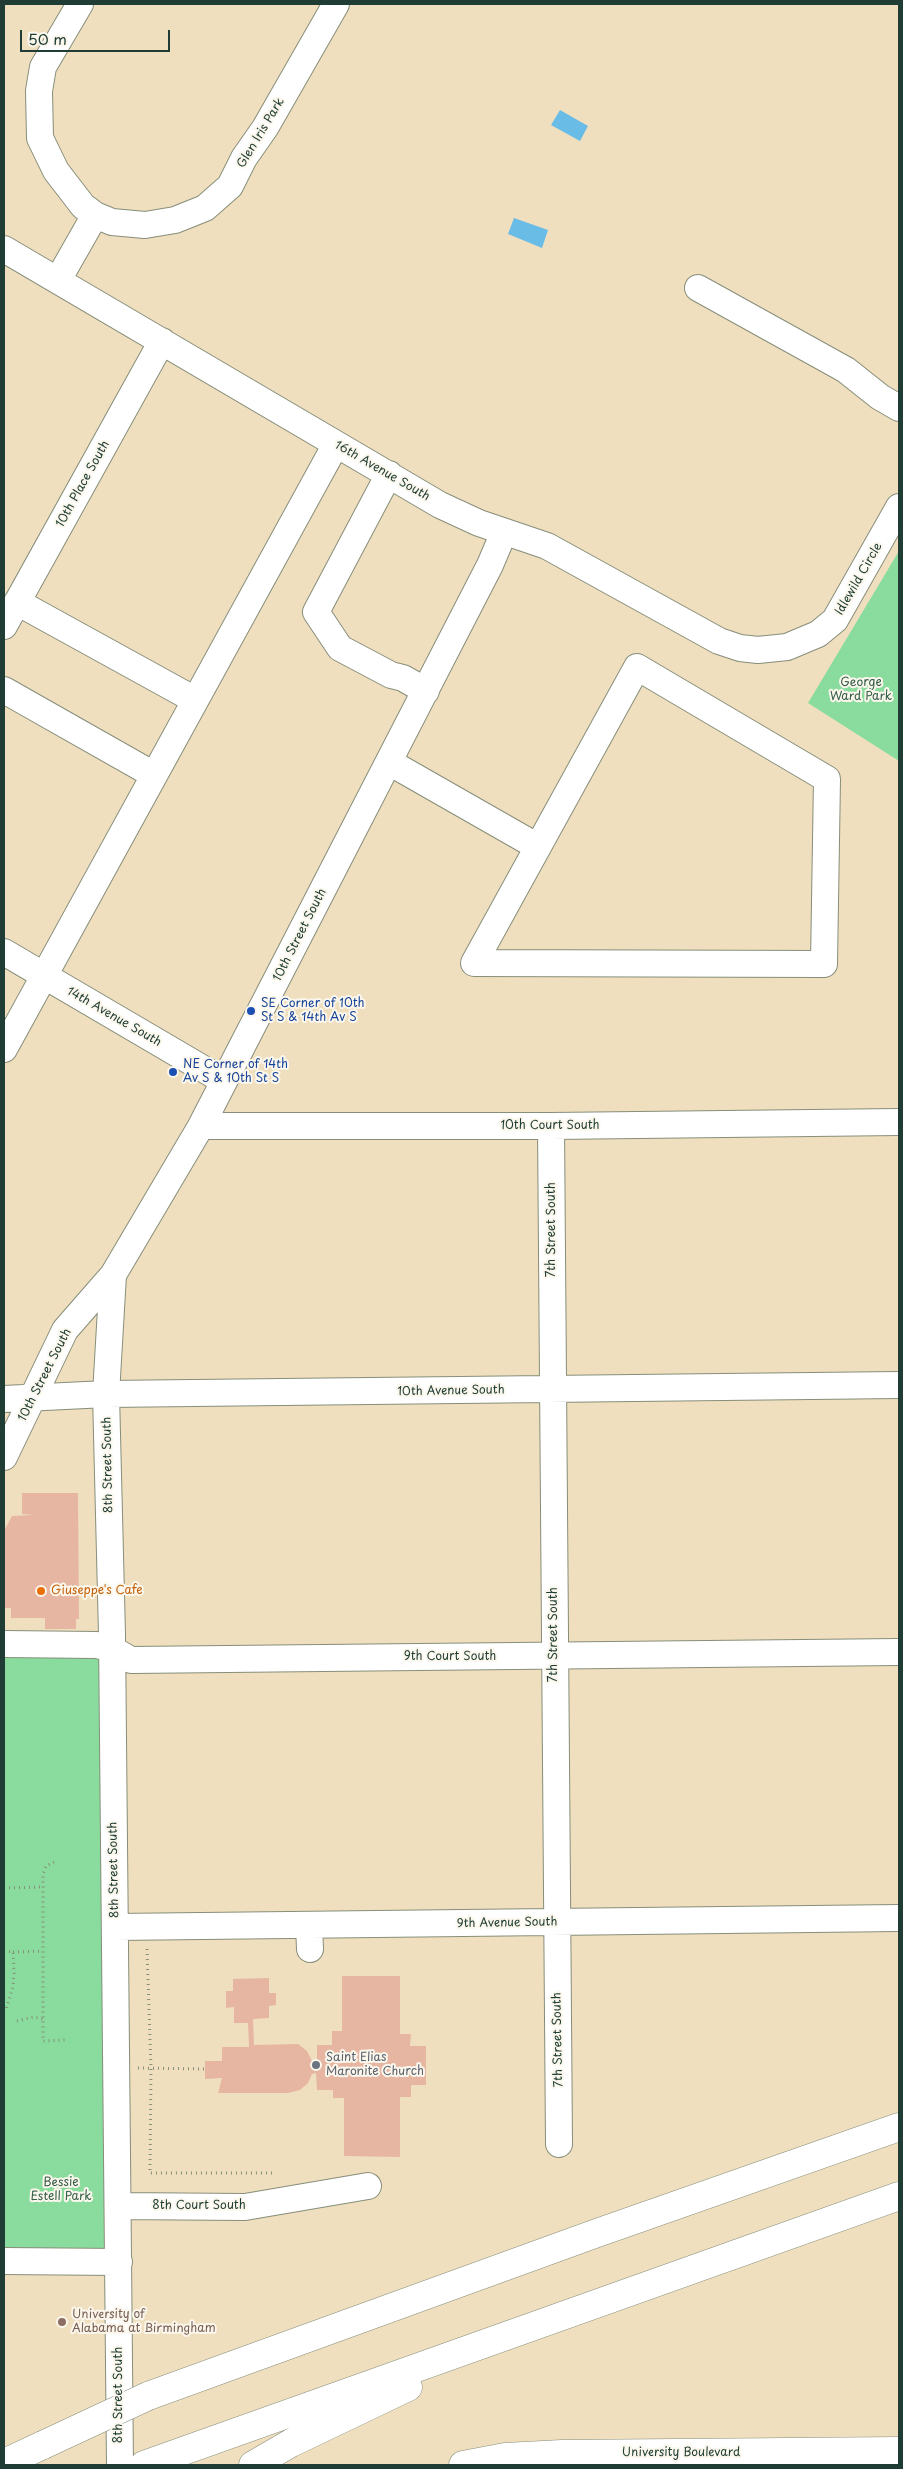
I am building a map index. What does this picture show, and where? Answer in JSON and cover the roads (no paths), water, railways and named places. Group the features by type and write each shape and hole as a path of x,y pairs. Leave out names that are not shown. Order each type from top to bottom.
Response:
{"main road":[{"path":"4,2463 42,2438 148,2396 596,2233 899,2127"},
{"path":"144,2465 899,2196"},
{"path":"254,2465 291,2443 546,2321"},
{"path":"4,2443 42,2438"},
{"name":"University Boulevard","path":"463,2465 504,2457 562,2454 899,2451"}],"street":[{"name":"Glen Iris Park","path":"80,4 43,67 39,91 40,138 56,171 83,206 95,215 112,222 152,224 191,214 218,199 230,186 244,158 265,128 336,4"},
{"path":"58,280 95,215"},
{"name":"16th Avenue South","path":"4,249 440,504 479,523 546,546 719,641 740,648 758,650 778,648"},
{"path":"698,288 846,370 880,397 899,408"},
{"name":"10th Place South","path":"4,626 162,341"},
{"path":"4,1049 336,444"},
{"path":"388,474 316,612 340,648 426,691"},
{"name":"Idlewild Circle","path":"778,648 805,640 835,620 899,507"},
{"name":"10th Street South","path":"4,1457 65,1330 113,1275 202,1126 490,566 504,532"},
{"path":"17,602 195,700"},
{"path":"637,668 827,778 824,964 474,963 538,847 637,668"},
{"path":"4,690 154,774"},
{"path":"389,762 538,847"},
{"name":"14th Avenue South","path":"4,952 224,1081"},
{"name":"10th Court South","path":"202,1126 551,1126 899,1122"},
{"name":"7th Street South","path":"551,1126 554,1657 560,2144"},
{"name":"8th Street South","path":"113,1275 106,1394 112,1649 119,2206 120,2465"},
{"name":"10th Avenue South","path":"4,1399 106,1394 899,1385"},
{"name":"9th Court South","path":"4,1644 97,1645 112,1649 131,1660 899,1652"},
{"name":"9th Avenue South","path":"115,1927 310,1937 557,1922 899,1918"},
{"name":"8th Court South","path":"119,2206 245,2207 368,2186"},
{"path":"4,2260 119,2262"}],"water":[{"path":"560,110 588,126 580,141 551,125"},
{"path":"514,218 548,230 542,248 508,234"}],"place":[{"name":"SE Corner of 10th St S & 14th Av S","path":"251,1011"},
{"name":"NE Corner of 14th Av S & 10th St S","path":"173,1072"},
{"name":"Giuseppe's Cafe","path":"41,1591"},
{"name":"Saint Elias Maronite Church","path":"316,2065"},
{"name":"University of Alabama at Birmingham","path":"62,2322"}],"park label":[{"name":"George Ward Park","path":"861,690"},
{"name":"Bessie Estell Park","path":"61,2190"}]}
